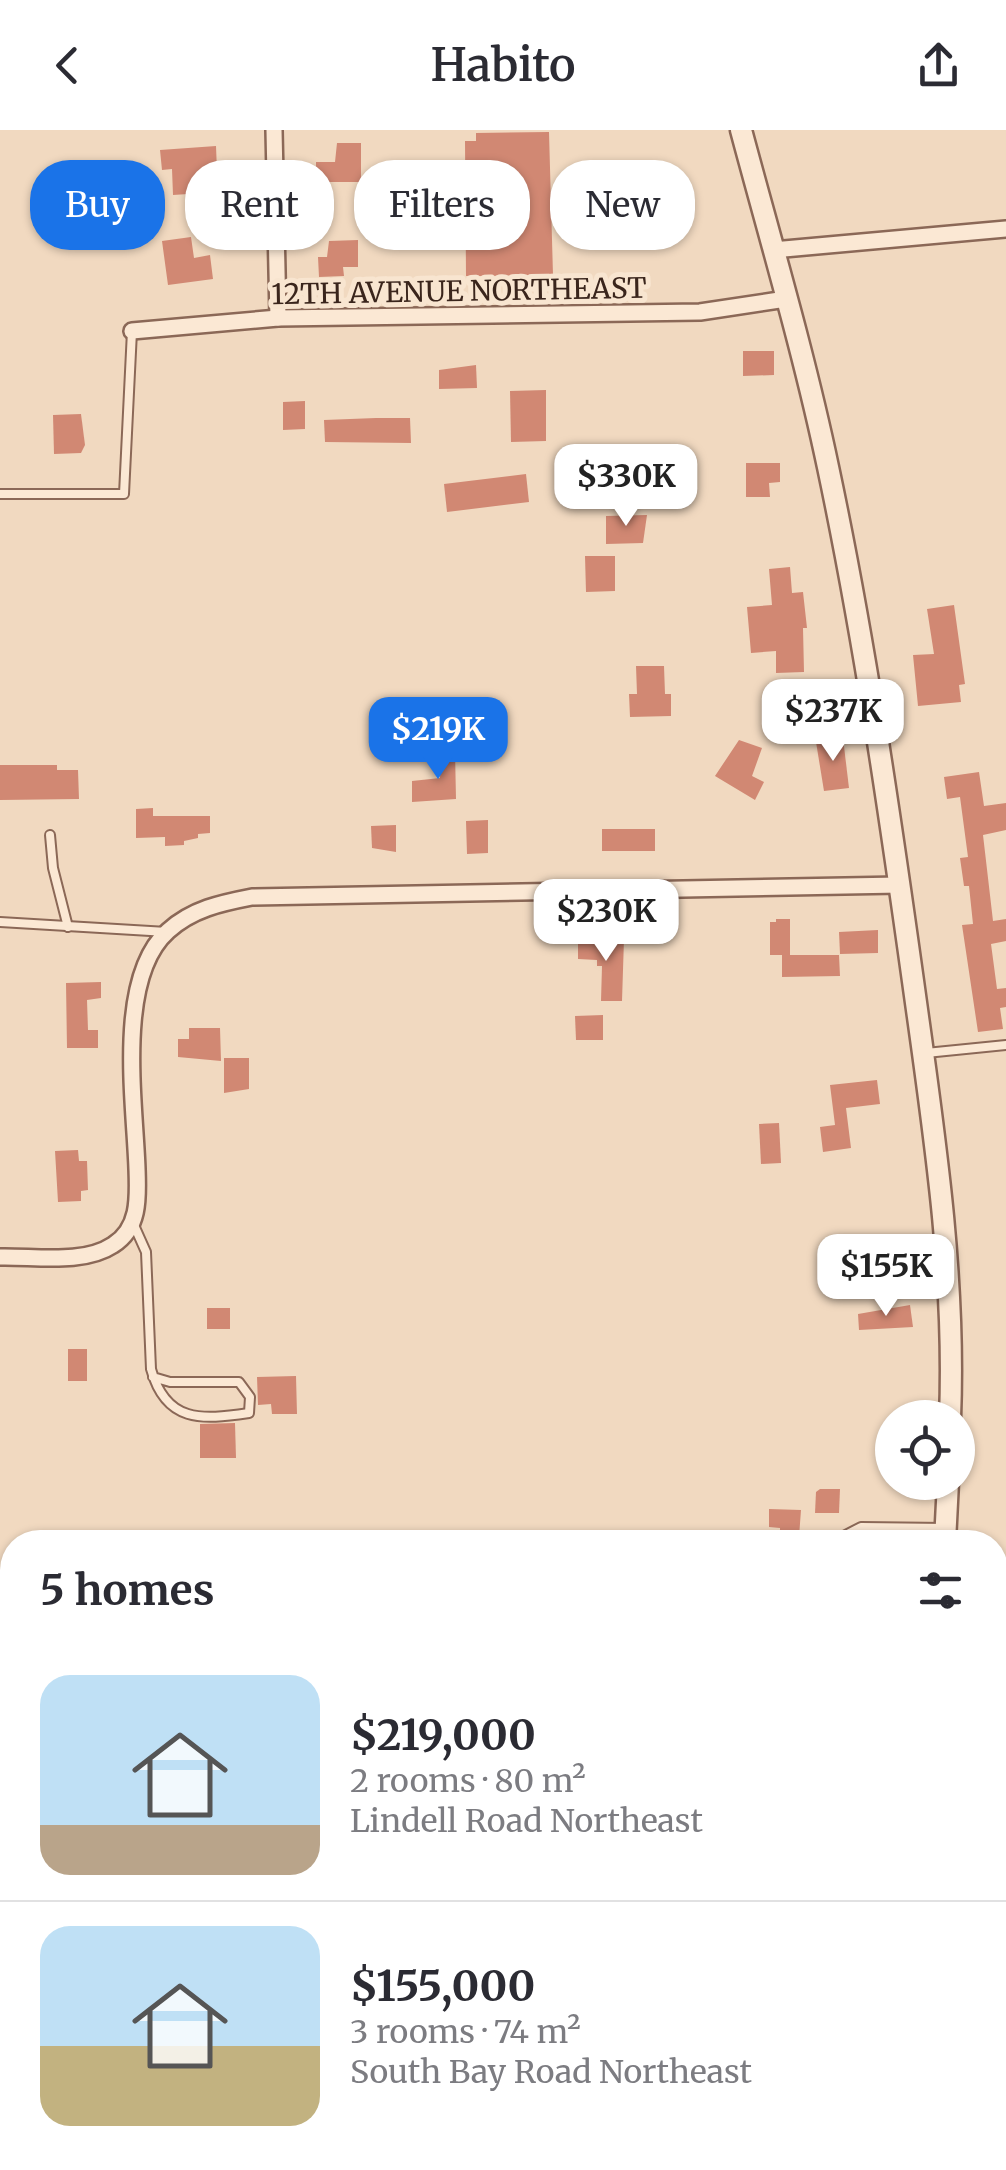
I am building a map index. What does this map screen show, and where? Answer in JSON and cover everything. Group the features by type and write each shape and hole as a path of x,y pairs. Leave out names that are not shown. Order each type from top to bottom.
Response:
{"street":[{"path":"274,130 278,318"},
{"path":"741,130 828,467 861,636 900,885 946,1243 951,1400"},
{"path":"773,250 1006,230"},
{"name":"12TH AVENUE NORTHEAST","path":"132,331 278,318 700,312 786,299"},
{"path":"0,1256 92,1255 118,1242 132,1223 138,1195 136,1000 148,959 167,932 215,904 252,898 900,885"},
{"path":"945,1530 947,1500"}],"lane":[{"path":"0,494 124,494 132,331"},
{"path":"50,834 52,868 68,926"},
{"path":"0,922 167,932"},
{"path":"923,1053 1006,1045"},
{"path":"132,1223 146,1252 153,1377 158,1394 180,1413 214,1418 249,1413 250,1397 239,1382 170,1382 153,1377"},
{"path":"855,1530 889,1530"}],"building":[{"path":"549,132 553,275 502,276 502,283 485,284 484,276 466,276 466,250 530,250 530,160 465,160 465,141 476,141 476,133"},
{"path":"337,143 361,143 361,160 354,160 354,182 334,182"},
{"path":"216,146 217,160 185,160 185,194 173,195 172,169 165,170 160,150"},
{"path":"185,238 185,250 193,250 194,258 210,255 213,279 168,285 165,241"},
{"path":"354,240 358,267 343,267 344,276 319,277 318,257 327,257 328,250 334,250 334,241"},
{"path":"743,351 774,351 774,375 743,376"},
{"path":"476,365 477,388 439,389 439,370"},
{"path":"546,390 546,441 511,442 510,391"},
{"path":"305,401 305,429 283,430 283,402"},
{"path":"81,414 85,445 81,453 54,454 53,415"},
{"path":"410,418 411,443 325,442 324,420"},
{"path":"746,463 780,463 780,482 769,483 770,497 746,497"},
{"path":"526,474 529,502 447,512 444,484"},
{"path":"647,515 643,543 606,544 606,516"},
{"path":"585,556 615,556 615,591 586,592"},
{"path":"790,567 792,593 803,592 807,628 803,628 804,672 776,673 776,651 751,653 747,607 772,605 769,569"},
{"path":"954,605 965,684 959,685 961,702 918,706 913,655 934,654 927,609"},
{"path":"636,666 664,666 665,694 671,694 671,716 630,717 629,694 637,694"},
{"path":"843,738 849,788 824,791 816,742"},
{"path":"739,740 762,748 752,776 764,782 755,800 715,776"},
{"path":"441,751 455,751 456,799 412,802 412,781 440,778"},
{"path":"0,765 57,765 57,770 78,770 79,799 0,800"},
{"path":"979,772 984,806 1006,803 1006,830 983,835 993,921 1006,919 1006,941 991,944 997,989 1006,988 1006,1007 1000,1008 1003,1029 978,1032 962,925 973,924 969,886 964,886 960,858 968,857 960,797 947,799 944,777"},
{"path":"153,808 153,816 210,816 210,833 198,834 198,838 184,841 184,845 165,846 165,837 136,838 136,809"},
{"path":"488,820 488,853 467,854 466,821"},
{"path":"396,825 396,852 372,848 371,826"},
{"path":"602,829 655,829 655,851 602,851"},
{"path":"790,919 790,955 839,955 840,976 782,977 782,955 770,955 770,922"},
{"path":"878,930 878,953 840,954 839,932"},
{"path":"578,938 624,939 622,1001 601,1001 602,966 597,966 597,960 578,959"},
{"path":"101,982 101,998 87,1000 88,1030 98,1030 98,1048 67,1048 66,983"},
{"path":"603,1015 603,1040 576,1040 575,1016"},
{"path":"189,1028 220,1028 221,1061 178,1057 178,1039 189,1039"},
{"path":"224,1058 249,1058 249,1089 224,1093"},
{"path":"877,1080 880,1104 846,1108 851,1148 823,1152 820,1127 835,1125 830,1085"},
{"path":"779,1123 781,1163 761,1164 759,1124"},
{"path":"78,1150 79,1161 87,1161 88,1190 81,1191 81,1201 58,1202 55,1151"},
{"path":"910,1305 913,1327 859,1330 858,1314"},
{"path":"207,1308 230,1308 230,1329 207,1329"},
{"path":"68,1349 87,1349 87,1381 68,1381"},
{"path":"296,1376 297,1414 272,1414 271,1404 258,1405 257,1377"},
{"path":"235,1423 236,1458 200,1458 200,1424"},
{"path":"840,1489 839,1513 815,1513 816,1492"},
{"path":"769,1509 801,1510 800,1530 769,1527"}]}
